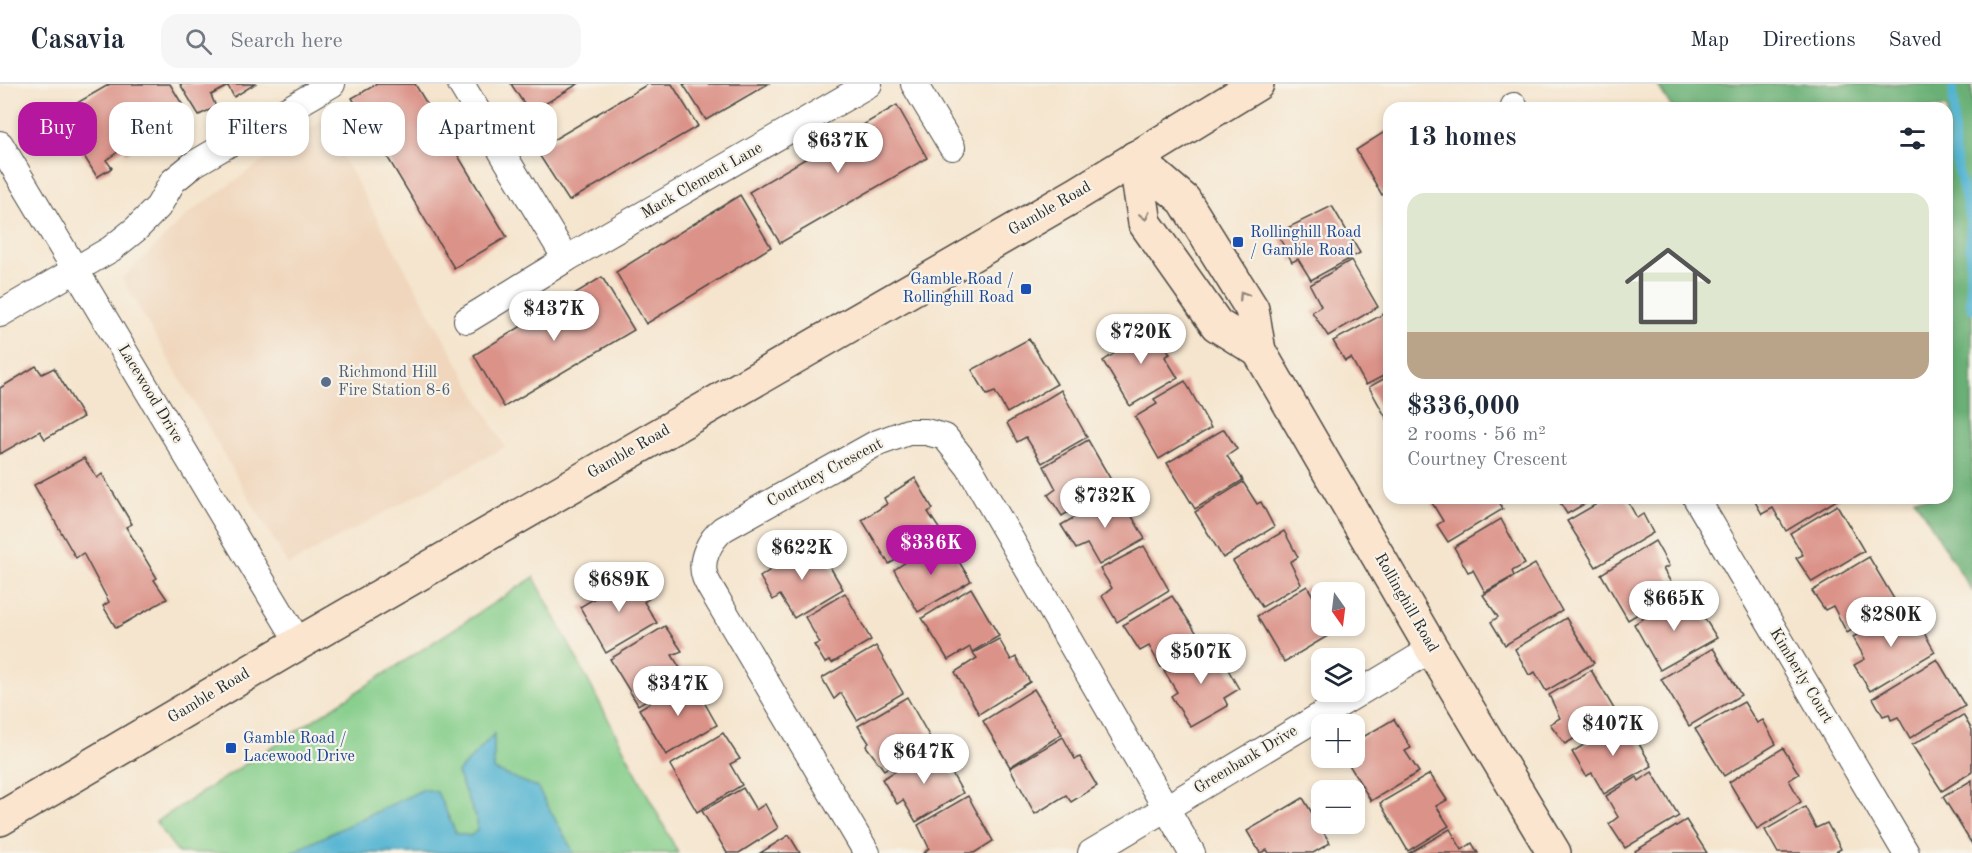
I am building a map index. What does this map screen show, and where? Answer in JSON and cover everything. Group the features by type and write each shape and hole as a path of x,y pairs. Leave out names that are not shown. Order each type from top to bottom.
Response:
{"main road":[{"name":"Gamble Road","path":"0,819 299,643 1077,194 1257,84"},
{"name":"Rollinghill Road","path":"1135,158 1145,223 1217,325 1259,351"},
{"name":"Rollinghill Road","path":"1135,158 1184,200 1252,309 1259,351 1432,649 1554,853"}],"street":[{"path":"0,314 111,249 158,207 173,181 194,164 332,84"},
{"path":"461,84 566,259"},
{"name":"Mack Clement Lane","path":"467,320 566,259 869,84"},
{"path":"914,84 952,147"},
{"name":"Lacewood Drive","path":"0,144 299,643"},
{"name":"Courtney Crescent","path":"867,853 717,599 704,575 704,557 713,537 723,529 875,444 908,432 926,432 945,437 969,467 1192,853"},
{"name":"Kimberly Court","path":"1700,504 1906,853"},
{"name":"Greenbank Drive","path":"1091,853 1432,649"}],"shaded area":[{"path":"321,121 321,156 342,156 505,447 288,565 122,279 189,213 271,156 309,156 309,129"}],"green space":[{"path":"1657,84 1972,84 1972,591 1918,504 1953,504 1953,102 1668,102"},
{"path":"534,577 678,853 178,853 156,822"}],"water":[{"path":"494,734 494,770 537,787 574,853 290,853 424,789 437,792 456,833 470,836 477,830 477,821 457,773"}],"building":[{"path":"110,84 170,84 181,102 109,102 109,156 112,156 106,160 112,168 97,177 84,156 97,156 97,102 79,102"},
{"path":"180,84 255,84 234,97 228,86 211,95 214,102 206,102 206,112 199,115 194,102 191,102"},
{"path":"377,84 415,84 426,102 417,102 417,156 458,156 507,237 454,268 387,156 405,156 405,102 354,102 352,98"},
{"path":"511,84 578,84 548,102 523,102"},
{"path":"648,84 672,84 698,126 569,201 540,156 557,156 557,138"},
{"path":"683,84 768,84 706,120"},
{"path":"897,105 927,158 780,243 749,192"},
{"path":"1383,133 1383,194 1382,195 1356,150"},
{"path":"740,195 771,247 646,324 616,272"},
{"path":"1332,206 1360,253 1311,280 1298,259 1292,262 1277,233"},
{"path":"1351,260 1378,307 1328,336 1312,312 1321,306 1310,285"},
{"path":"602,277 634,330 504,407 474,355"},
{"path":"1383,314 1383,376 1366,385 1351,358 1345,361 1333,341"},
{"path":"1153,322 1170,354 1165,357 1178,378 1130,406 1103,361 1118,351 1115,344"},
{"path":"1029,339 1057,384 1007,413 995,392 987,395 972,370"},
{"path":"36,366 42,374 54,368 83,417 45,439 40,431 0,454 0,388"},
{"path":"1383,379 1383,412 1369,387"},
{"path":"1185,381 1211,428 1159,459 1135,417 1157,404 1154,399"},
{"path":"1061,390 1087,437 1042,463 1026,437 1017,442 1007,423"},
{"path":"1224,429 1237,449 1227,456 1243,480 1195,509 1167,463"},
{"path":"1088,440 1114,485 1062,516 1048,495 1056,489 1044,466"},
{"path":"84,458 97,478 102,474 132,524 126,527 157,578 154,580 167,599 116,628 103,606 109,602 83,553 76,558 34,485"},
{"path":"915,478 933,509 928,512 942,533 889,564 862,520 887,504 884,498"},
{"path":"1243,482 1257,504 1261,502 1274,527 1223,558 1195,512"},
{"path":"1118,492 1145,539 1099,565 1087,544 1076,549 1061,525"},
{"path":"1433,504 1500,504 1503,509 1448,542 1437,525 1443,521"},
{"path":"1561,504 1584,504 1567,514"},
{"path":"1597,504 1629,504 1637,518 1643,514 1653,533 1596,567 1567,521"},
{"path":"1756,504 1830,504 1786,531 1773,508 1762,514"},
{"path":"1837,505 1864,551 1812,582 1796,558 1803,555 1790,533"},
{"path":"1501,519 1525,564 1512,571 1514,576 1485,592 1473,570 1468,572 1454,547"},
{"path":"1284,531 1298,557 1290,562 1301,584 1262,607 1233,561"},
{"path":"940,539 951,559 956,557 971,581 918,612 894,570"},
{"path":"1655,541 1669,566 1663,569 1676,591 1628,620 1601,574"},
{"path":"816,543 843,589 794,618 780,595 773,600 760,577 773,568 771,563 785,554 788,561"},
{"path":"1144,546 1169,590 1117,622 1102,596 1112,588 1100,569"},
{"path":"1869,557 1897,604 1847,633 1833,606 1825,610 1812,591"},
{"path":"1535,564 1562,611 1505,645 1491,622 1498,617 1483,595"},
{"path":"636,573 649,598 644,602 657,623 606,653 580,607"},
{"path":"1307,586 1311,593 1311,636 1328,636 1284,662 1257,616"},
{"path":"971,588 999,636 972,652 970,647 948,660 922,618"},
{"path":"845,593 871,640 832,663 830,660 825,663 814,645 820,643 805,617"},
{"path":"1683,595 1697,616 1702,614 1717,638 1660,670 1634,624"},
{"path":"1172,596 1202,641 1161,667 1149,646 1140,651 1123,625"},
{"path":"1908,605 1935,652 1870,691 1854,665 1865,659 1853,637"},
{"path":"1566,618 1594,663 1546,691 1535,672 1529,675 1515,649"},
{"path":"665,626 682,651 672,655 685,676 638,705 610,659"},
{"path":"999,639 1011,660 1016,657 1030,682 979,714 955,672 977,658 973,653"},
{"path":"1213,643 1239,689 1224,698 1228,706 1191,727 1171,696 1177,692 1164,671"},
{"path":"876,646 903,693 857,720 841,693 834,699 822,678"},
{"path":"1713,648 1741,695 1689,726 1661,679"},
{"path":"1937,659 1965,706 1910,738 1898,717 1891,720 1889,714 1883,716 1873,698"},
{"path":"1591,670 1617,714 1565,744 1550,724 1560,718 1549,695"},
{"path":"691,679 717,725 666,755 639,709"},
{"path":"1034,689 1062,734 1010,767 983,721"},
{"path":"907,697 932,741 884,770 866,746 869,743 858,726"},
{"path":"1744,702 1757,723 1763,720 1776,744 1724,776 1695,729"},
{"path":"1963,715 1972,730 1972,772 1942,791 1912,745"},
{"path":"1394,719 1411,748 1405,751 1419,772 1371,801 1365,791 1365,780 1358,780 1351,768 1365,768 1365,736"},
{"path":"1625,720 1652,766 1604,794 1592,773 1586,776 1572,752"},
{"path":"723,733 740,759 730,764 742,785 697,812 670,765"},
{"path":"1063,737 1075,759 1080,757 1097,786 1071,802 1066,795 1035,814 1010,768"},
{"path":"937,747 963,793 916,822 903,800 897,804 882,779"},
{"path":"1783,748 1799,774 1789,780 1801,802 1757,829 1729,782"},
{"path":"1652,772 1679,816 1625,848 1609,824 1618,817 1606,796 1637,777 1639,781"},
{"path":"1430,774 1447,800 1436,806 1449,826 1408,851 1380,803"},
{"path":"1972,780 1972,844 1943,797"},
{"path":"743,788 756,810 765,804 778,828 739,853 727,853 702,811"},
{"path":"968,796 993,841 974,853 924,853 929,848 918,825"},
{"path":"1303,798 1311,811 1311,834 1325,834 1330,843 1313,853 1269,853 1267,850 1260,853 1247,831"},
{"path":"1805,807 1816,828 1827,823 1841,849 1834,853 1778,853 1765,830"},
{"path":"1686,820 1707,853 1636,853 1635,851"},
{"path":"1450,829 1462,850 1472,843 1478,853 1409,853"},
{"path":"789,835 800,853 760,853"}],"waterway":[{"path":"1953,84 1955,155 1970,222 1970,302 1972,309"}],"place":[{"name":"Rollinghill Road / Gamble Road","path":"1238,242"},
{"name":"Gamble Road / Rollinghill Road","path":"1026,289"},
{"name":"Richmond Hill Fire Station 8-6","path":"326,382"},
{"name":"Gamble Road / Lacewood Drive","path":"231,748"}]}
